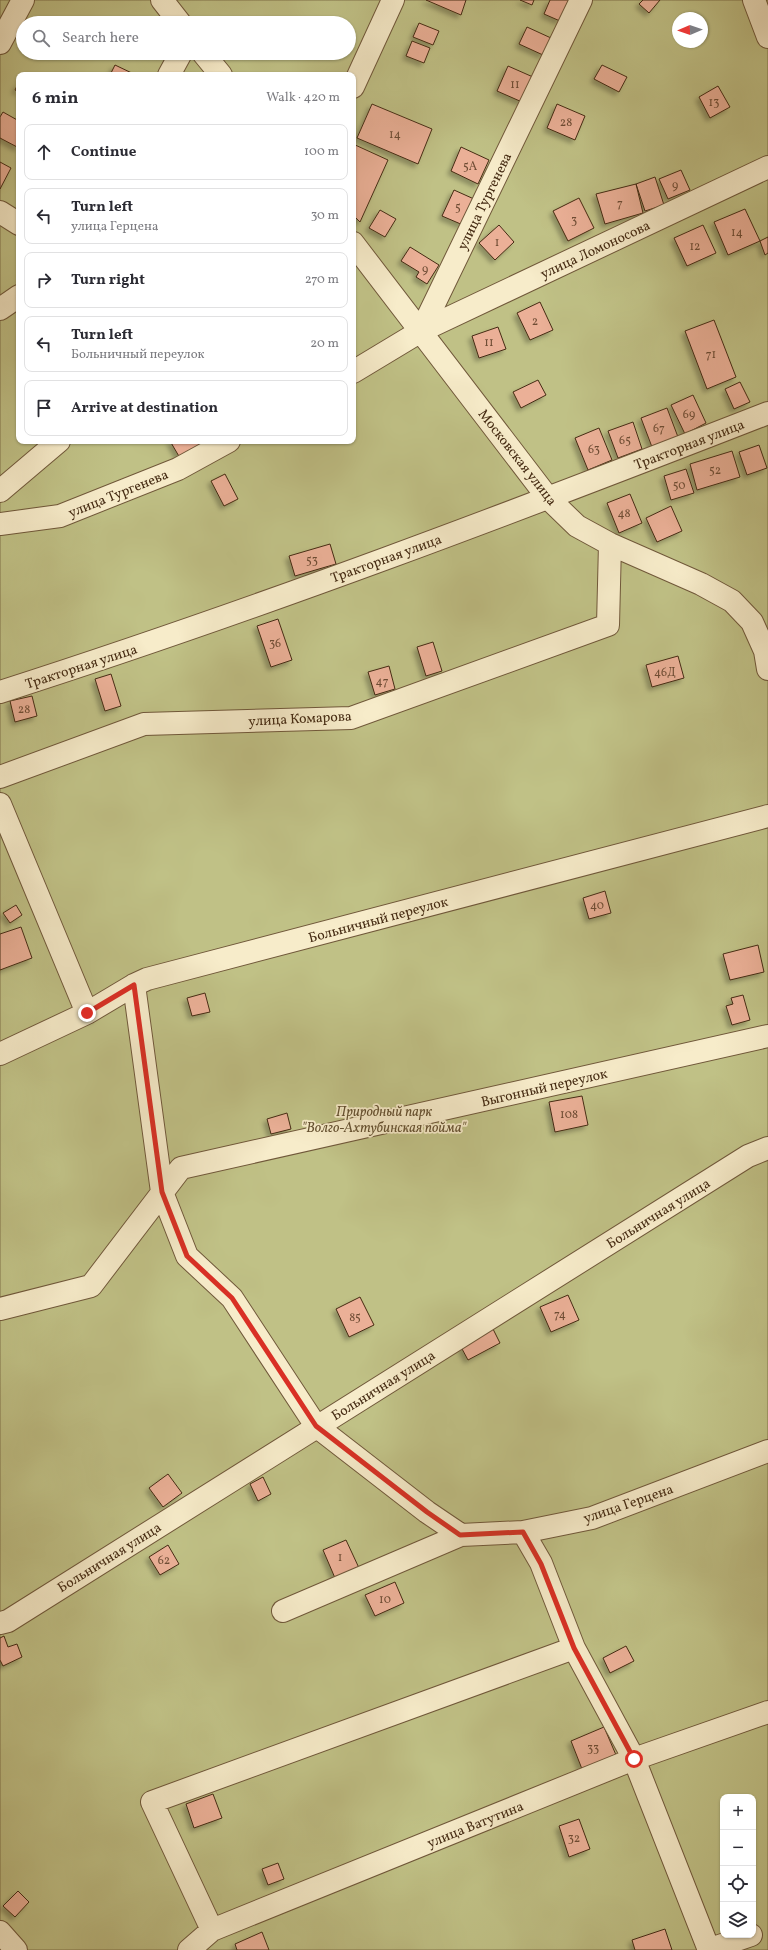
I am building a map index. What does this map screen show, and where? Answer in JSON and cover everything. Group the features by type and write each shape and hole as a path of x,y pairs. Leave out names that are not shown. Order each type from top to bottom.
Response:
{"street":[{"path":"0,43 23,0"},
{"path":"162,0 175,16"},
{"path":"356,80 393,0"},
{"name":"улица Тургенева","path":"421,331 581,0"},
{"path":"754,0 768,37"},
{"path":"171,72 177,60"},
{"path":"209,60 219,72"},
{"name":"улица Ломоносова","path":"421,331 768,167"},
{"path":"0,212 16,222"},
{"name":"Московская улица","path":"356,247 548,498 577,526 610,544 701,584 732,601 752,622 767,657"},
{"path":"0,309 16,298"},
{"path":"356,370 421,331"},
{"name":"Тракторная улица","path":"0,692 140,647 548,498 768,413"},
{"path":"0,491 55,444"},
{"name":"улица Тургенева","path":"0,524 60,516 178,468 223,444"},
{"name":"улица Комарова","path":"0,777 144,724 351,718 608,625 610,544"},
{"path":"0,804 87,1013"},
{"name":"Больничный переулок","path":"0,1054 87,1013 134,985 155,977 768,816"},
{"path":"134,985 162,1192 187,1256 232,1298 316,1426 427,1512 460,1535"},
{"name":"Выгонный переулок","path":"0,1309 91,1286 181,1168 768,1036"},
{"name":"Больничная улица","path":"0,1623 8,1621 316,1426 748,1156 768,1148"},
{"name":"улица Герцена","path":"283,1611 460,1535 523,1532 592,1518 768,1451"},
{"path":"523,1532 541,1564 574,1648 634,1759 708,1950 743,1938"},
{"path":"212,1930 152,1802 574,1648"},
{"name":"улица Ватутина","path":"189,1950 212,1930 634,1759 768,1712"},
{"path":"756,1934 768,1929"},
{"path":"0,1932 16,1950"}],"green space":[{"name":"Природный парк \"Волго-Ахтубинская пойма\"","path":"0,0 768,0 768,1950 0,1950"}],"building":[{"path":"426,0 466,0 461,15"},
{"path":"520,0 534,0 532,5"},
{"path":"550,0 569,0 560,21 544,14"},
{"path":"643,0 660,0 649,13 639,4"},
{"path":"419,23 439,31 433,45 413,37"},
{"path":"527,27 551,38 543,55 519,44"},
{"path":"412,41 430,48 424,63 406,56"},
{"path":"115,65 130,72 112,72"},
{"path":"602,65 627,77 619,92 594,79"},
{"path":"508,66 533,77 522,102 497,91"},
{"path":"718,86 730,107 710,118 699,97"},
{"path":"372,104 432,129 418,164 357,138"},
{"path":"557,104 585,116 575,140 547,128"},
{"path":"3,112 16,119 16,146 0,138 0,117"},
{"path":"356,145 388,160 360,222 356,218"},
{"path":"461,147 489,160 478,184 451,171"},
{"path":"0,162 11,168 0,189"},
{"path":"681,170 690,190 668,199 659,179"},
{"path":"655,177 664,205 645,211 636,184"},
{"path":"636,184 643,213 605,224 596,194"},
{"path":"454,190 474,199 463,225 442,216"},
{"path":"579,198 594,228 568,241 553,211"},
{"path":"745,209 760,241 728,255 714,222"},
{"path":"380,210 396,219 385,237 369,228"},
{"path":"499,225 514,242 495,260 479,243"},
{"path":"703,225 716,253 687,266 674,238"},
{"path":"768,237 768,253 765,255 760,241"},
{"path":"410,247 439,265 427,284 416,277 419,272 401,261"},
{"path":"540,302 553,330 530,340 517,313"},
{"path":"714,320 736,377 707,389 685,331"},
{"path":"498,327 506,349 479,358 472,336"},
{"path":"538,380 546,395 521,408 513,392"},
{"path":"740,382 750,402 734,409 725,389"},
{"path":"693,395 706,423 685,434 671,405"},
{"path":"667,408 678,437 652,447 641,418"},
{"path":"633,422 642,449 618,458 608,431"},
{"path":"599,428 612,460 588,470 575,438"},
{"path":"172,444 202,444 180,458"},
{"path":"759,445 767,468 747,475 739,452"},
{"path":"732,451 740,477 697,490 690,464"},
{"path":"686,469 694,493 671,500 664,476"},
{"path":"225,474 238,499 224,506 211,481"},
{"path":"630,494 642,523 619,533 607,503"},
{"path":"671,506 682,531 657,542 646,518"},
{"path":"330,544 336,564 295,576 289,556"},
{"path":"278,619 292,660 271,667 257,626"},
{"path":"433,642 442,671 426,676 417,647"},
{"path":"678,656 684,678 652,687 646,665"},
{"path":"389,666 395,689 375,695 368,672"},
{"path":"111,674 121,706 105,711 95,679"},
{"path":"32,696 37,716 15,722 10,701"},
{"path":"605,891 611,913 589,919 583,898"},
{"path":"16,905 22,915 10,923 3,913"},
{"path":"21,927 32,958 0,970 0,934"},
{"path":"758,945 764,972 730,980 723,954"},
{"path":"205,993 210,1012 192,1016 187,998"},
{"path":"743,995 750,1020 732,1025 726,1006 733,1004 731,998"},
{"path":"582,1096 588,1125 555,1132 549,1102"},
{"path":"287,1113 291,1129 271,1134 267,1119"},
{"path":"568,1295 579,1320 551,1332 540,1307"},
{"path":"360,1297 374,1325 349,1337 336,1309"},
{"path":"493,1329 500,1343 468,1360 461,1347"},
{"path":"168,1474 182,1493 163,1507 149,1488"},
{"path":"263,1477 271,1494 258,1501 250,1484"},
{"path":"346,1540 359,1568 335,1578 323,1550"},
{"path":"168,1545 179,1564 160,1575 149,1557"},
{"path":"395,1582 404,1603 375,1616 365,1595"},
{"path":"4,1636 8,1647 17,1644 22,1657 3,1666 0,1660 0,1638"},
{"path":"626,1646 634,1661 610,1673 603,1658"},
{"path":"604,1727 616,1755 582,1769 571,1741"},
{"path":"213,1794 222,1818 194,1828 186,1804"},
{"path":"579,1819 590,1849 569,1857 559,1826"},
{"path":"278,1863 284,1879 268,1885 262,1869"},
{"path":"18,1891 29,1902 15,1917 3,1906"},
{"path":"665,1929 672,1950 635,1950 632,1940"},
{"path":"262,1932 269,1950 237,1950 235,1944"}],"route":[{"path":"87,1013 134,985 162,1192 187,1256 232,1298 316,1426 427,1512 460,1535 523,1532 541,1564 574,1648 634,1759"}]}
